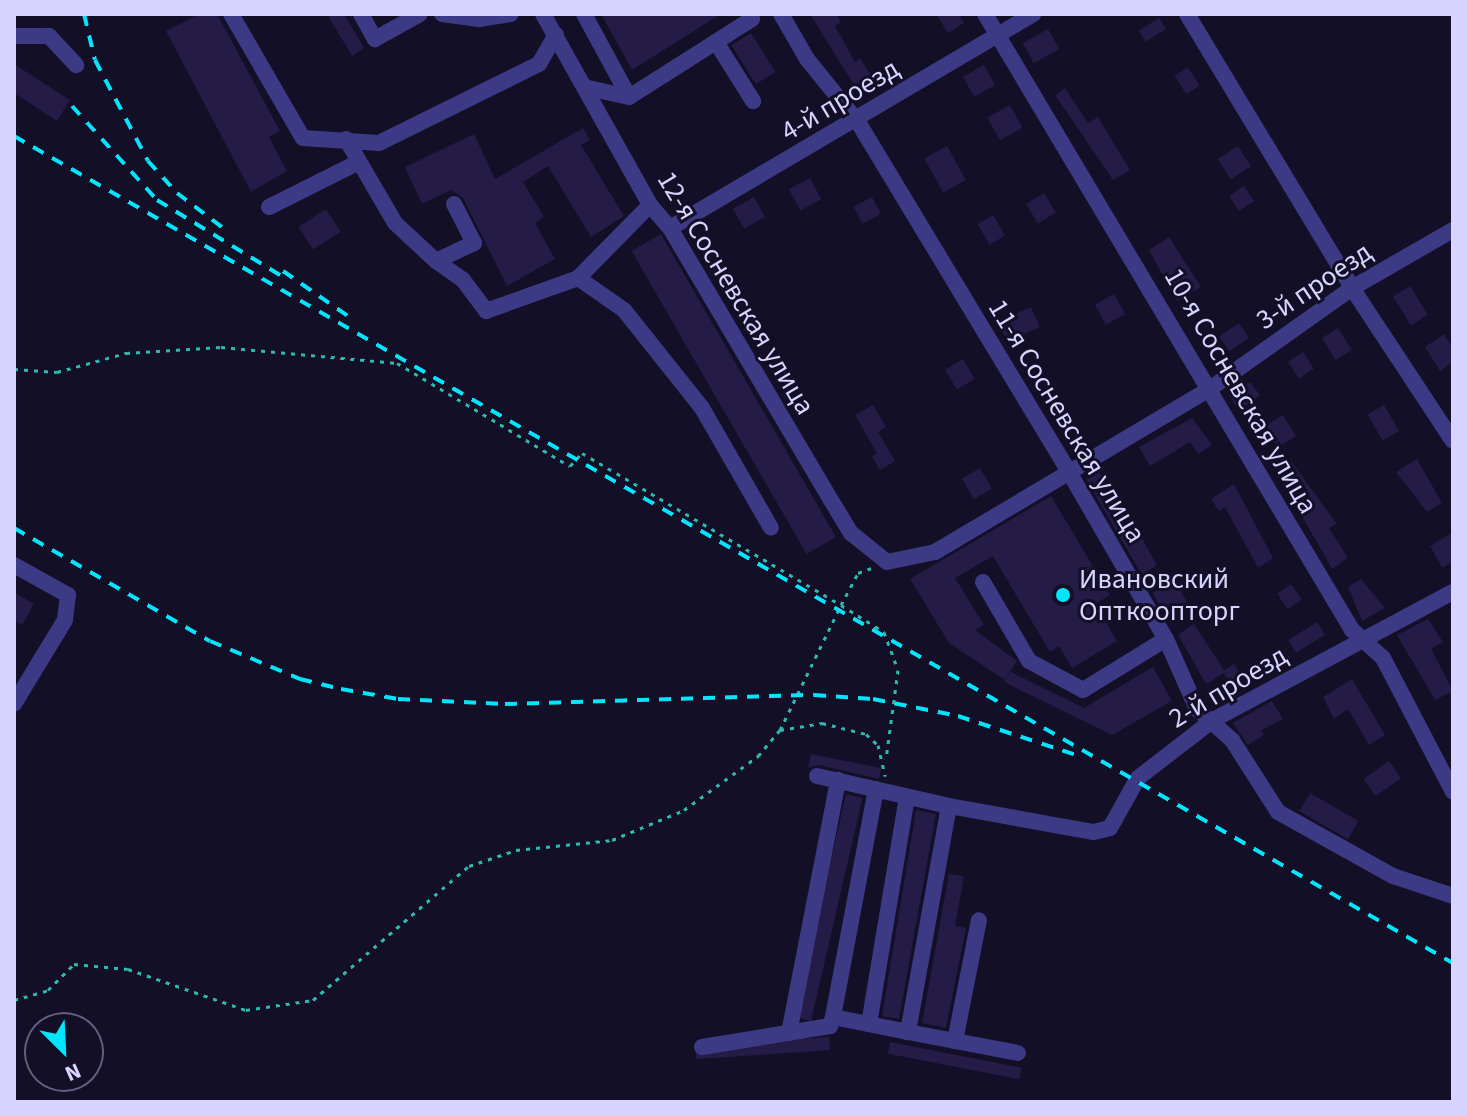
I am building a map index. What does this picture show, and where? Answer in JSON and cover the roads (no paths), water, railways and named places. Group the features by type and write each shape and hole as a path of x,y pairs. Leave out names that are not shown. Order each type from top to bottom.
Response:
{"street":[{"path":"231,14 303,138 379,143 539,64 556,35"},
{"path":"361,14 375,39 420,14"},
{"path":"442,14 479,19 511,14"},
{"name":"12-я Сосневская улица","path":"543,14 588,88 650,205 670,228 851,533 887,562 915,558"},
{"path":"584,14 629,97"},
{"name":"11-я Сосневская улица","path":"781,14 807,59 858,122 1069,472 1166,639 1197,709 1232,740 1278,812 1393,876 1453,896"},
{"name":"10-я Сосневская улица","path":"985,14 1211,388 1352,630 1383,658 1453,792"},
{"name":"4-й проезд","path":"670,228 858,122 1034,14"},
{"path":"1187,14 1352,288 1453,441"},
{"path":"588,88 629,97 752,19"},
{"path":"14,36 49,36 76,65"},
{"path":"716,42 753,101"},
{"path":"346,139 395,223 436,261 463,280 486,311 578,278 650,205"},
{"path":"269,207 359,162"},
{"path":"436,261 474,243 454,204"},
{"name":"3-й проезд","path":"915,558 935,552 1211,388 1352,288 1453,230"},
{"path":"578,278 624,310 702,408 771,528"},
{"path":"14,565 68,595 65,620 14,704"},
{"path":"983,582 1029,661 1083,690 1166,639"},
{"name":"2-й проезд","path":"817,776 949,806 1094,832 1110,828 1138,778 1211,721 1453,592"},
{"path":"789,1033 838,780"},
{"path":"702,1047 830,1026 876,789"},
{"path":"869,1024 907,797"},
{"path":"908,1032 949,806"},
{"path":"955,1041 979,920"},
{"path":"833,1017 1018,1053"}],"railway":[{"path":"84,14 95,60 148,161 177,193 227,231"},
{"path":"72,106 157,200 288,280"},
{"path":"14,136 1453,963"},
{"path":"283,271 352,319"},
{"path":"14,528 210,641 300,679 341,689 398,699 505,704 814,695 873,699 958,716 1076,755"}],"place":[{"name":"Ивановский Опткоопторг","path":"1063,595"}]}
